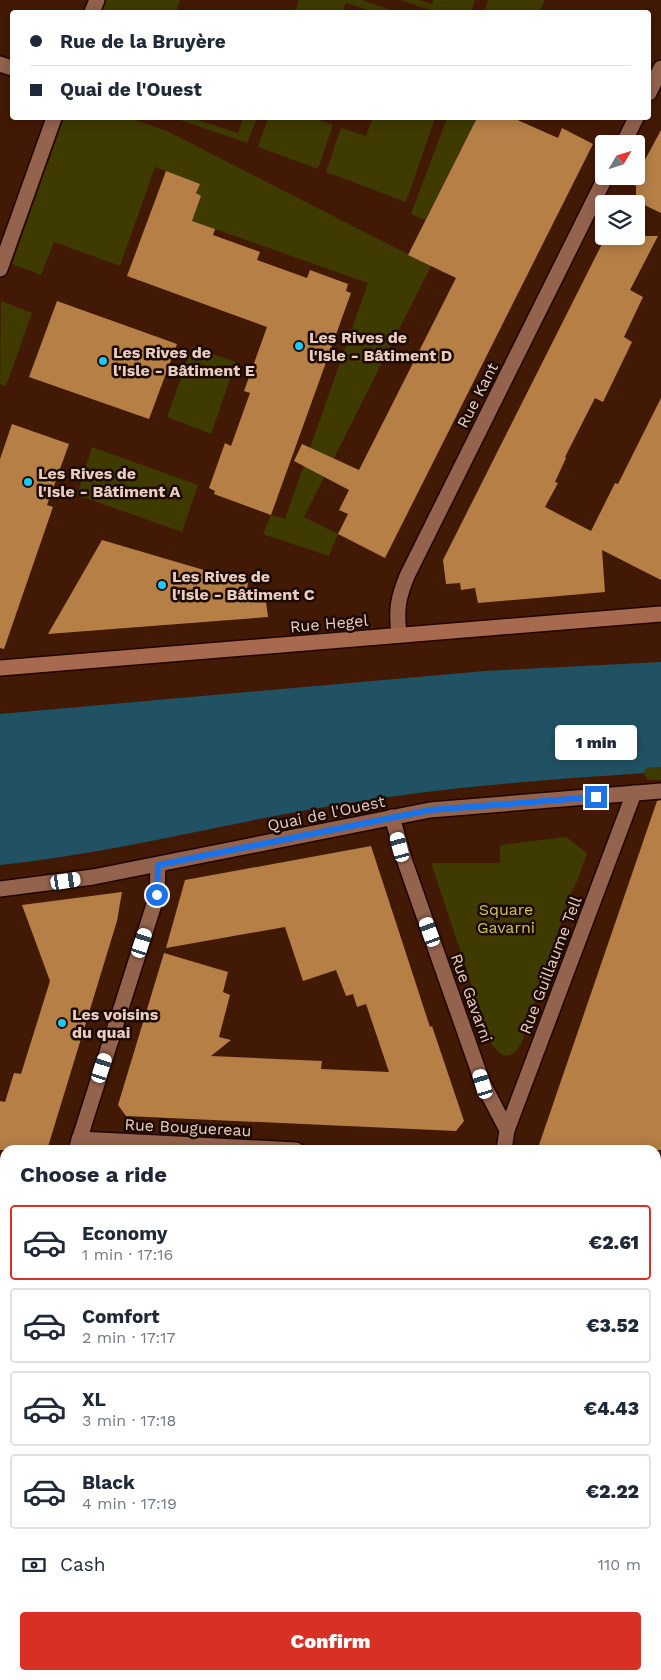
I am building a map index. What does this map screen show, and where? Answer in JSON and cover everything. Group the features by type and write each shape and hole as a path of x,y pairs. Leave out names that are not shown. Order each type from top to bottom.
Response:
{"street":[{"path":"651,89 661,68"},
{"path":"0,269 53,120"},
{"path":"628,135 635,120"},
{"name":"Rue Kant","path":"399,634 398,601 406,576 602,185"},
{"name":"Rue Hegel","path":"0,668 661,614"},
{"name":"Quai de l'Ouest","path":"0,889 75,880 158,865 430,810 661,791"},
{"name":"Rue Guillaume Tell","path":"505,1145 507,1130 634,793"},
{"name":"Rue Gavarni","path":"392,817 404,862 483,1084 507,1130"},
{"path":"77,1145 157,895 158,865"}],"green space":[{"path":"105,0 180,0 177,10 102,10"},
{"path":"299,0 362,0 391,10 368,10 346,3 343,10 296,10"},
{"path":"400,0 419,0 432,4 433,0 475,0 472,10 430,10"},
{"path":"488,0 545,0 540,10 485,10"},
{"path":"63,120 135,120 167,131 431,266 304,517 338,534 329,556 263,534 271,515 285,519 368,283 192,221 201,196 196,193 199,184 155,167 120,266 54,242 41,275 12,264"},
{"path":"180,120 198,120 238,133 242,120 256,120 247,143"},
{"path":"267,120 319,120 333,125 318,169 258,147"},
{"path":"372,120 434,120 406,202 326,172 341,128 366,136"},
{"path":"446,120 476,120 425,220 411,214"},
{"path":"1,301 32,313 6,386 0,384"},
{"path":"192,347 236,362 211,434 167,417"},
{"path":"92,447 198,485 182,532 77,495"},
{"path":"661,767 661,780 648,780 644,774 646,768"},
{"name":"Square Gavarni","path":"566,837 587,853 571,893 521,1044 514,1053 510,1055 502,1054 491,1043 431,863 500,863 500,845"}],"water":[{"path":"661,662 661,767 646,768 644,773 493,785 381,798 300,811 86,853 0,865 0,714 485,671"}],"building":[{"path":"476,120 518,120 558,138 562,128 593,144 385,558 338,534 348,514 339,510 349,490 294,461 302,444 359,470 456,278 408,255"},
{"path":"661,130 661,213 645,205 645,195 636,195 636,186 634,185 645,185 645,160"},
{"name":"Les Rives de l'Isle - Bâtiment D","path":"166,171 200,184 196,193 201,196 192,221 215,229 213,235 260,252 257,260 307,278 310,270 348,284 346,291 351,293 271,515 214,494 215,491 209,488 225,443 231,446 250,393 244,391 267,327 127,276"},
{"path":"645,236 658,236 630,290 643,297 624,337 632,342 603,402 595,398 565,457 555,482 558,483 545,507 591,531 615,483 618,484 661,398 661,580 602,550 605,592 478,603 475,588 461,590 460,583 446,584 443,560 601,245 645,245"},
{"name":"Les Rives de l'Isle - Bâtiment E","path":"57,301 177,344 149,419 29,377"},
{"name":"Les Rives de l'Isle - Bâtiment A","path":"12,424 69,444 47,505 53,507 4,649 0,648 0,459"},
{"name":"Les Rives de l'Isle - Bâtiment C","path":"102,540 248,583 247,589 265,594 268,617 48,634"},
{"path":"661,800 661,1145 539,1145 657,801"},
{"path":"371,846 430,1027 432,1026 464,1121 456,1131 126,1116 118,1105 164,953 228,972 223,992 230,995 219,1037 231,1040 211,1056 322,1061 321,1069 389,1072 366,1004 357,1007 353,994 346,996 336,970 303,981 285,927 166,948 185,880"},
{"path":"122,892 117,921 49,1145 0,1145 0,1101 5,1102 14,1073 21,1074 50,981 22,905"}],"place":[{"name":"Les Rives de l'Isle - Bâtiment D","path":"299,346"},
{"name":"Les Rives de l'Isle - Bâtiment E","path":"103,361"},
{"name":"Les Rives de l'Isle - Bâtiment A","path":"28,482"},
{"name":"Les Rives de l'Isle - Bâtiment C","path":"162,585"},
{"name":"Les voisins du quai","path":"62,1023"}],"route":[{"path":"157,895 158,865 430,810 596,797"}]}
